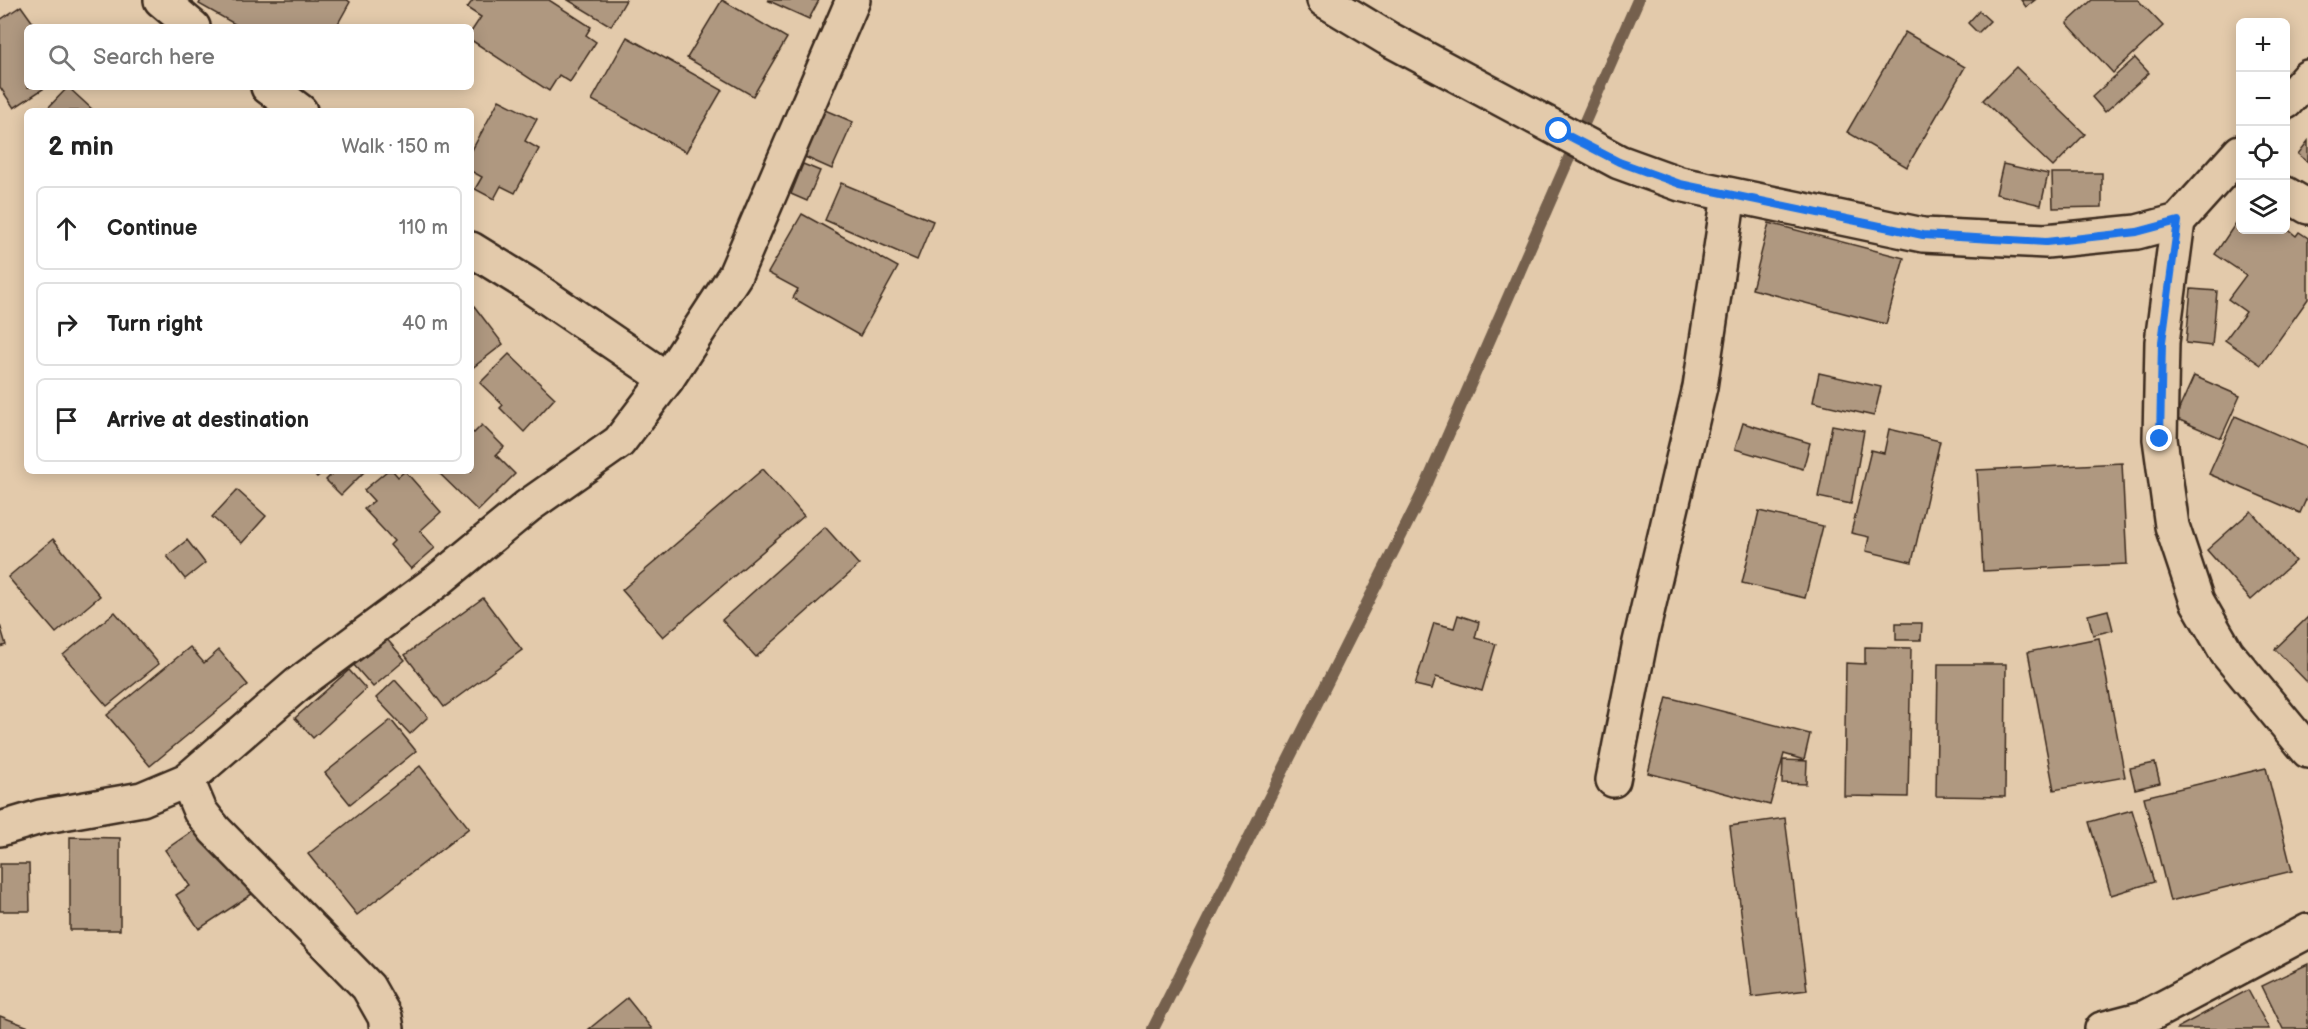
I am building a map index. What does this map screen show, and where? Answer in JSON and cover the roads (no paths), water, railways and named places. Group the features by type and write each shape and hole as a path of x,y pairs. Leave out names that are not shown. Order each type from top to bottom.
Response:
{"street":[{"path":"161,0 190,24"},
{"path":"0,829 40,817 142,799 187,780 298,684 437,581 528,506 619,442 668,379 735,275 852,0"},
{"path":"1324,0 1387,38 1619,162 1680,184 1923,235 2046,242 2137,232 2178,221 2236,163"},
{"path":"2290,97 2308,77"},
{"path":"272,90 296,108"},
{"path":"1613,780 1640,642 1700,387 1729,195"},
{"path":"2290,196 2308,207"},
{"path":"2178,221 2162,342 2160,428 2172,526 2197,601 2227,653 2308,751"},
{"path":"474,251 526,283 668,379"},
{"path":"187,780 200,811 215,830 368,987 384,1017 387,1029"},
{"path":"2102,1029 2144,1018 2308,931"}],"waterway":[{"path":"1153,1029 1424,490 1638,0"}]}
